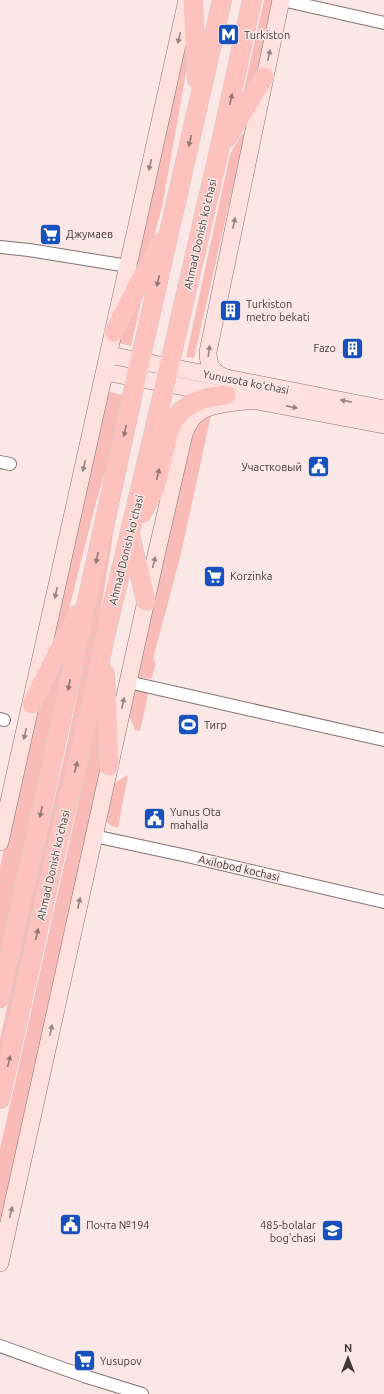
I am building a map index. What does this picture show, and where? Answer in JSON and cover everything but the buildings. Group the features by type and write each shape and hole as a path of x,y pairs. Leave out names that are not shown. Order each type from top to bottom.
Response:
{"main road":[{"path":"193,0 198,103"},
{"name":"Ahmad Donish ko'chasi","path":"0,998 138,370 222,0"},
{"name":"Ahmad Donish ko'chasi","path":"0,1099 59,837 92,702 104,642 168,375 252,0"},
{"path":"219,151 264,77"},
{"path":"114,332 172,219"},
{"path":"146,601 130,534 155,488 169,431 175,419 181,411 193,403 227,387"},
{"path":"32,704 90,591"},
{"path":"104,642 109,766"}],"street":[{"path":"0,842 4,810 32,704 187,0"},
{"path":"227,387 219,375 211,369 208,360 208,352 281,0 384,23"},
{"path":"0,247 29,250 128,266"},
{"name":"Yunusota koʻchasi","path":"109,355 138,370"},
{"name":"Yunusota koʻchasi","path":"105,372 138,370 227,387 384,409"},
{"name":"Yunusota koʻchasi","path":"227,387 254,400 384,425"},
{"path":"0,1264 109,766 184,434 192,419 202,410 254,400"},
{"path":"128,682 384,740"},
{"name":"Axilobod kochasi","path":"94,836 384,902"},
{"path":"0,1346 84,1376 142,1394"}],"shaded area":[{"path":"264,0 274,0 258,71 241,103"},
{"path":"189,15 189,56 162,207 152,243 129,292"},
{"path":"242,134 245,134 194,358 186,357 230,154"},
{"path":"145,285 131,346 119,343"},
{"path":"106,391 123,395 105,473 96,502 68,613 49,658"},
{"path":"140,399 142,399 114,528 95,647 52,829 0,1062 0,1039 69,735 108,543"},
{"path":"211,415 181,554 153,659 156,664 151,679 138,677 191,432 196,423"},
{"path":"64,660 0,960 0,867 34,718 46,691"},
{"path":"135,688 149,690 140,731 135,730 129,715"},
{"path":"100,706 101,780 0,1235 0,1149"},
{"path":"128,775 118,828 110,825 106,820 114,783"}],"place":[{"name":"Turkiston","path":"229,35"},
{"name":"Джумаев","path":"50,234"},
{"name":"Turkiston metro bekati","path":"231,310"},
{"name":"Fazo","path":"352,348"},
{"name":"Участковый","path":"318,467"},
{"name":"Korzinka","path":"215,576"},
{"name":"Тигр","path":"189,725"},
{"name":"Yunus Ota mahalla","path":"155,818"},
{"name":"Почта №194","path":"70,1225"},
{"name":"485-bolalar bog'chasi","path":"332,1231"},
{"name":"Yusupov","path":"85,1361"}]}
